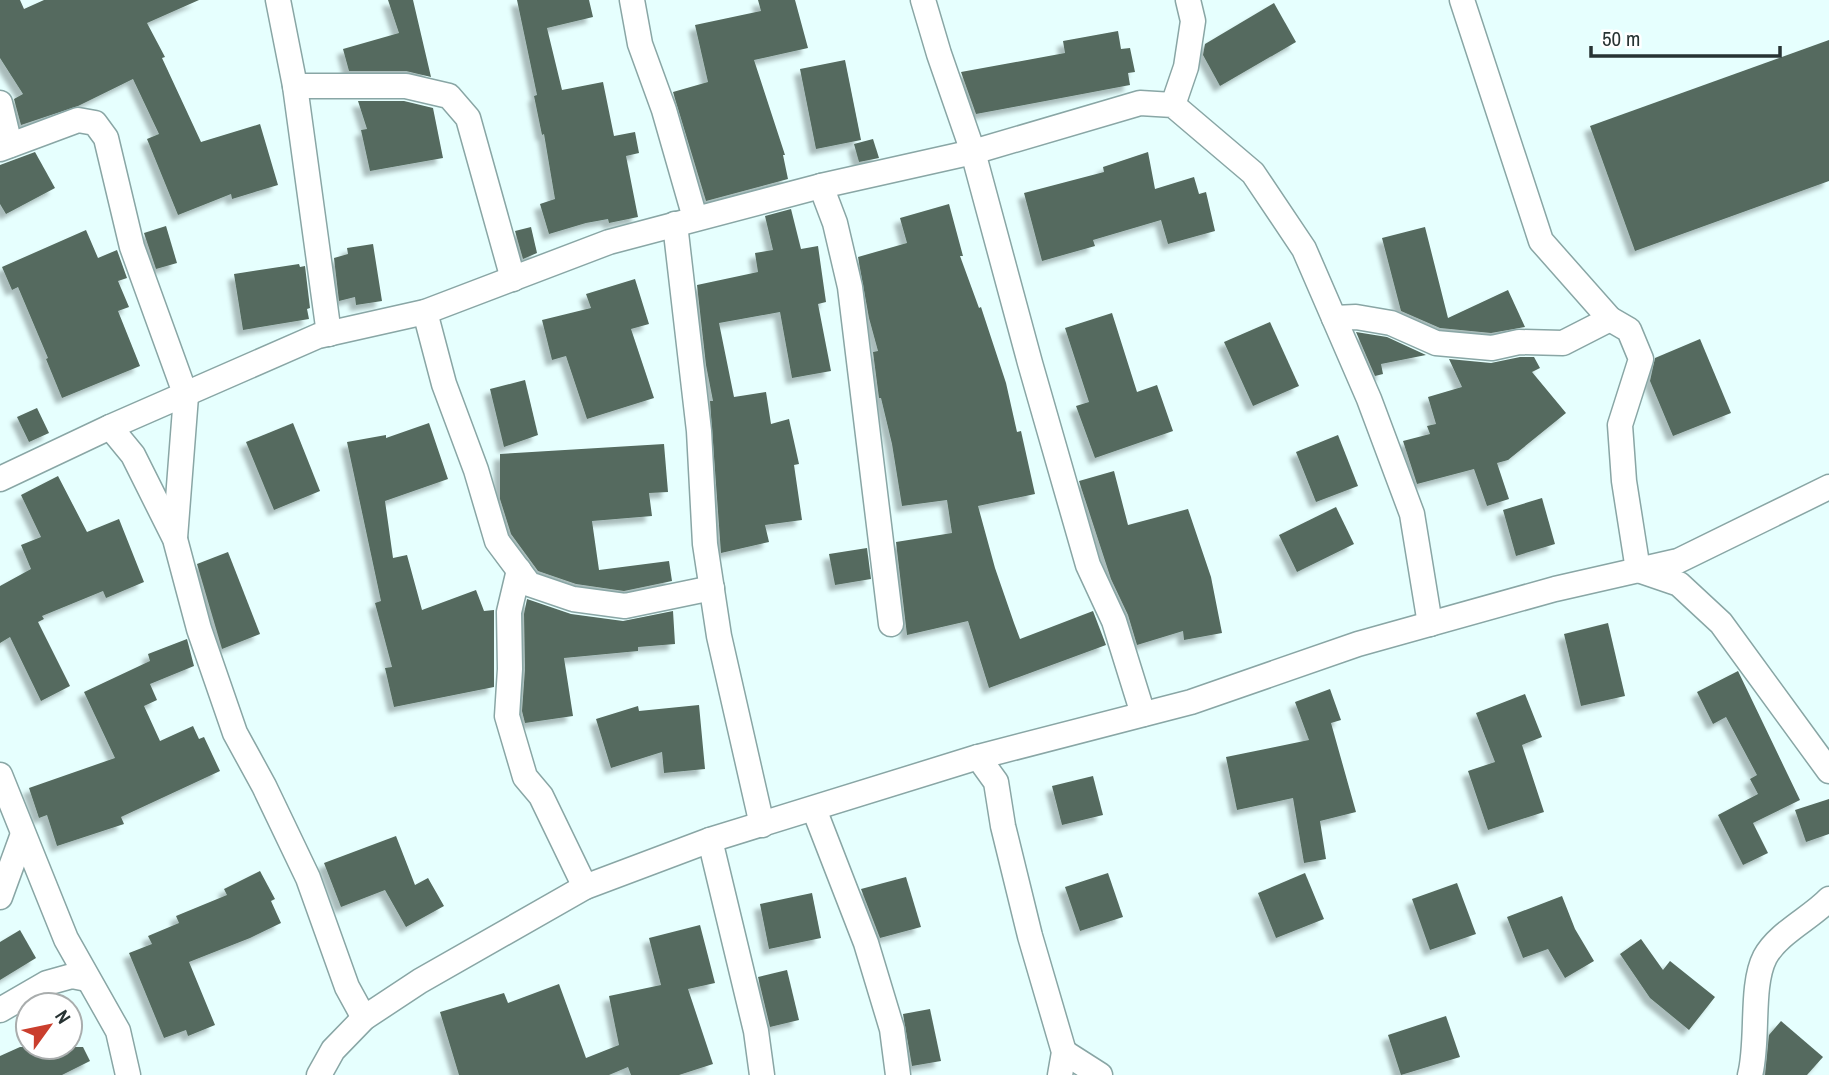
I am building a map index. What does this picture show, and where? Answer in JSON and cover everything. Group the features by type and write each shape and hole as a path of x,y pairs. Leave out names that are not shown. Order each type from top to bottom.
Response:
{"street":[{"path":"278,0 295,86 329,334"},
{"path":"632,0 640,44 664,110 685,221 705,544 719,636 762,825"},
{"path":"923,0 973,152 1088,565 1114,621 1143,714"},
{"path":"1173,105 1186,67 1194,21 1188,0"},
{"path":"1462,0 1541,242 1610,319 1629,330 1641,359 1619,425 1624,481 1638,570"},
{"path":"295,86 407,86 449,96 468,118 513,279"},
{"path":"0,103 5,147 78,120 95,123 106,138 132,247 186,396 175,538"},
{"path":"0,480 110,427 318,337 425,312 609,242 821,186 973,152 1140,103 1173,105 1253,173 1304,249 1369,399 1412,514 1430,624"},
{"path":"821,186 835,223 850,287 891,624"},
{"path":"425,312 444,384 476,470 497,541 529,584 573,599 625,606 712,588"},
{"path":"1334,318 1356,317 1391,323 1436,343 1492,348 1518,342 1563,343 1610,319"},
{"path":"110,427 133,455 175,538 200,629 235,733 308,878 347,986 364,1018"},
{"path":"319,1075 333,1050 364,1018 420,981 584,887 710,840 978,757 1191,702 1358,644 1555,589 1678,561 1829,487"},
{"path":"519,569 509,612 507,716 525,777 541,796 584,887"},
{"path":"1638,570 1679,584 1721,624 1829,771"},
{"path":"978,757 996,782 1003,826 1062,1064 1100,1075"},
{"path":"0,775 66,939 118,1031 128,1075"},
{"path":"814,809 866,943 892,1029 898,1075"},
{"path":"0,897 23,834"},
{"path":"710,840 756,1031 762,1075"},
{"path":"1750,1075 1754,1058 1758,977 1766,956 1792,928 1829,899"},
{"path":"0,1010 47,983 72,976 87,979"}],"building":[{"path":"0,0 20,0 24,9 44,0 199,0 147,23 165,57 162,58 201,142 260,124 278,185 232,199 231,194 178,215 147,139 159,134 133,79 78,106 21,125 14,99 23,94 0,58"},
{"path":"388,0 413,0 431,77 406,71 349,71 343,49 399,33"},
{"path":"517,0 589,0 593,17 547,28 562,90 603,82 614,136 635,132 639,153 626,156 638,217 609,223 608,219 586,223 549,234 540,204 555,199"},
{"path":"758,0 795,0 808,48 754,60 785,155 788,179 706,201 673,92 708,82 695,25 761,11"},
{"path":"1274,3 1296,42 1220,86 1203,55 1205,44"},
{"path":"1118,31 1121,49 1130,48 1135,72 1128,73 1130,85 976,114 961,72 1065,53 1063,41"},
{"path":"1829,40 1829,181 1635,251 1590,126"},
{"path":"845,60 861,140 816,149 800,69"},
{"path":"358,101 404,101 433,108 443,158 370,171 361,130 367,129"},
{"path":"873,139 879,158 859,162 854,144"},
{"path":"35,152 55,188 6,214 0,204 0,165"},
{"path":"1148,152 1155,189 1194,177 1199,194 1206,192 1215,231 1168,244 1161,220 1093,240 1095,246 1042,261 1024,193 1104,172 1103,167"},
{"path":"949,204 963,256 960,256 979,308 981,307 1006,383 1017,432 1021,431 1035,494 978,506 1014,623 1020,639 1093,611 1106,645 989,688 968,621 907,635 896,542 952,533 947,500 902,506 892,444 879,398 873,352 878,351 858,257 907,243 900,218"},
{"path":"791,209 801,249 818,246 826,302 818,304 831,371 792,378 780,312 719,323 734,397 766,392 771,424 789,419 799,464 794,465 802,520 765,525 769,542 721,553 710,401 713,401 697,285 758,272 755,253 773,250 765,216"},
{"path":"166,226 177,263 156,269 144,233"},
{"path":"531,227 537,253 523,259 515,231"},
{"path":"1425,227 1448,318 1508,290 1525,327 1491,333 1440,328 1401,311 1382,238"},
{"path":"86,230 98,258 117,250 127,278 118,281 129,307 118,311 140,366 62,398 18,287 12,290 2,267"},
{"path":"373,244 382,301 356,305 355,297 339,301 334,258 348,254 347,248"},
{"path":"299,264 300,267 305,266 309,319 243,330 234,274"},
{"path":"635,279 649,324 631,329 654,398 587,419 566,356 552,360 542,320 591,308 586,294"},
{"path":"1112,313 1137,392 1157,385 1173,431 1095,458 1076,406 1089,402 1065,328"},
{"path":"1270,322 1299,386 1253,406 1224,342"},
{"path":"1356,332 1387,337 1426,355 1381,364 1383,374 1375,376"},
{"path":"1700,339 1731,413 1673,436 1650,381 1655,358"},
{"path":"1534,357 1540,368 1532,372 1566,413 1508,460 1497,463 1509,499 1487,506 1474,469 1417,484 1403,441 1430,434 1427,426 1436,424 1428,397 1462,387 1449,359 1491,363"},
{"path":"525,380 538,435 504,447 490,389"},
{"path":"37,408 49,433 29,442 17,417"},
{"path":"293,423 320,491 274,510 246,442"},
{"path":"429,423 448,479 385,501 393,558 407,555 422,610 476,590 484,611 494,610 494,687 394,707 385,668 392,667 375,603 381,601 347,442 386,435 386,438"},
{"path":"1338,435 1358,486 1316,502 1296,452"},
{"path":"664,444 668,492 649,493 652,516 592,521 599,570 669,561 672,581 624,591 576,584 538,571 511,534 500,499 500,454"},
{"path":"1114,471 1128,525 1188,509 1211,577 1222,633 1184,640 1183,631 1137,645 1128,615 1111,579 1079,481"},
{"path":"58,476 87,532 119,519 144,582 106,598 103,591 42,616 44,619 38,622 70,686 41,701 10,637 0,643 0,586 31,569 21,545 41,537 21,495"},
{"path":"1542,498 1555,544 1516,556 1503,510"},
{"path":"1336,507 1354,544 1297,572 1279,535"},
{"path":"867,548 871,579 835,585 829,554"},
{"path":"228,552 260,634 222,649 197,564"},
{"path":"527,599 571,614 623,621 673,611 675,644 638,647 638,651 564,658 573,716 525,723 522,711 525,669 524,614"},
{"path":"1608,623 1625,696 1581,706 1564,634"},
{"path":"187,639 194,666 150,684 157,700 144,706 160,741 193,726 199,739 204,737 220,771 121,817 124,824 57,846 47,815 39,818 29,788 115,758 84,692 150,661 148,654"},
{"path":"1738,671 1800,800 1753,823 1768,853 1743,865 1718,815 1758,794 1750,779 1757,775 1726,717 1713,724 1697,692"},
{"path":"1330,689 1341,720 1331,723 1356,812 1320,821 1326,859 1304,863 1293,798 1237,810 1226,757 1309,740 1295,702"},
{"path":"1525,694 1542,737 1522,745 1544,812 1488,830 1468,771 1495,762 1476,713"},
{"path":"699,705 705,769 664,773 662,752 611,768 596,719 638,706 639,711"},
{"path":"1093,776 1103,815 1062,825 1052,786"},
{"path":"1829,799 1829,834 1806,842 1795,810"},
{"path":"396,836 415,885 428,878 444,906 406,927 385,890 341,907 324,863"},
{"path":"260,871 275,899 271,901 281,923 189,962 215,1025 188,1036 186,1030 164,1038 129,953 152,944 148,936 179,923 176,916 227,895 224,889"},
{"path":"1108,873 1123,917 1080,931 1065,887"},
{"path":"1305,873 1324,919 1276,938 1258,893"},
{"path":"906,877 921,927 880,938 861,889"},
{"path":"1457,883 1476,934 1430,950 1412,899"},
{"path":"812,893 821,938 769,949 760,904"},
{"path":"1562,896 1575,929 1594,961 1565,978 1548,949 1523,958 1507,917"},
{"path":"700,925 715,983 688,989 713,1064 679,1075 631,1075 628,1067 609,1075 459,1075 440,1012 504,993 508,1003 559,984 586,1058 619,1045 609,996 661,985 649,938"},
{"path":"20,930 36,958 0,980 0,942"},
{"path":"1641,939 1663,970 1670,961 1715,997 1689,1030 1650,998 1620,954"},
{"path":"787,970 799,1020 770,1027 758,977"},
{"path":"930,1009 941,1061 912,1066 903,1014"},
{"path":"1446,1016 1460,1057 1401,1075 1388,1035"},
{"path":"1781,1021 1823,1057 1807,1075 1765,1075 1769,1035"},
{"path":"84,1049 90,1061 62,1075 0,1075 0,1056 14,1050 14,1061 84,1061"}]}
